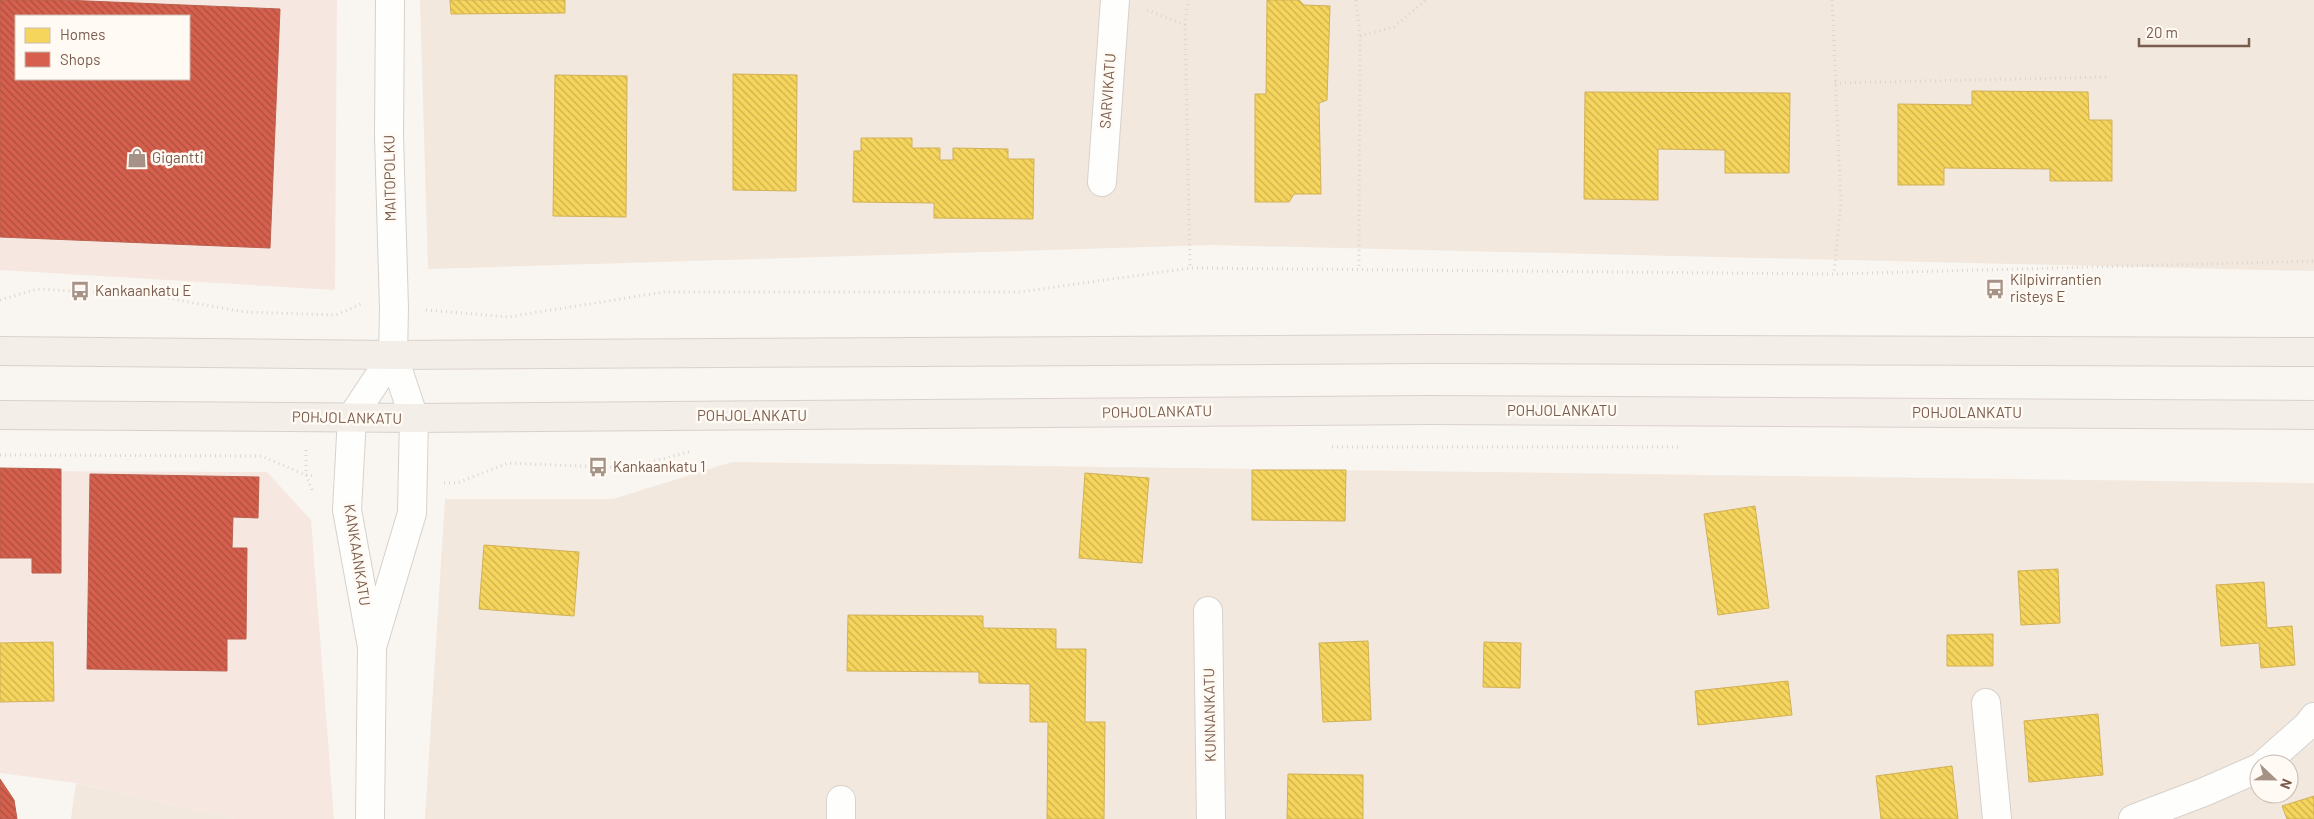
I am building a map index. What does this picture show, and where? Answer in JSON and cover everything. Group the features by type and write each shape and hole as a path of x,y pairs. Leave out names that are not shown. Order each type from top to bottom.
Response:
{"main road":[{"path":"0,351 393,355 1418,349 2314,352"},
{"name":"POHJOLANKATU","path":"0,416 414,418 1417,410 2314,415"}],"street":[{"name":"MAITOPOLKU","path":"390,0 389,136 394,308 393,355"},
{"name":"SARVIKATU","path":"1102,182 1127,4"},
{"path":"352,417 393,355"},
{"name":"KANKAANKATU","path":"372,647 412,513 414,418 393,355"},
{"name":"KANKAANKATU","path":"352,417 347,510 372,647 370,819"},
{"name":"KUNNANKATU","path":"1208,611 1211,819"},
{"path":"1986,703 1997,819"},
{"path":"2276,754 2308,726 2314,717"},
{"path":"2133,819 2249,772"}],"path":[{"path":"1188,0 1185,25 1190,268"},
{"path":"1356,0 1360,36 1359,269"},
{"path":"1360,36 1394,27 1426,0"},
{"path":"1832,0 1840,203 1834,274"},
{"path":"1127,4 1185,25"},
{"path":"1835,83 2108,77"},
{"path":"0,300 37,289 150,295 244,312 336,315 362,304 508,317 664,292 1020,292 1190,268 1834,274 2314,261"},
{"path":"1330,446 1688,447"},
{"path":"412,482 457,483 508,463 627,468 693,451"},
{"path":"0,455 261,456 306,475 349,479"},
{"path":"306,475 316,501"}],"shaded area":[{"name":"Gigantti","path":"0,0 337,0 335,290 0,270"},
{"path":"420,0 2314,0 2314,271 1212,245 428,269"},
{"path":"732,462 2314,483 2314,819 425,819 445,499 613,499"},
{"path":"0,471 267,472 311,520 334,819 236,819 77,783 0,773"},
{"path":"76,783 236,819 71,819"}],"building: Homes":[{"path":"450,0 565,0 565,13 451,14"},
{"path":"1267,0 1299,0 1304,5 1330,6 1327,100 1319,103 1321,194 1294,194 1289,202 1255,202 1255,94 1266,94"},
{"path":"733,74 797,75 796,191 733,190"},
{"path":"555,75 627,76 626,217 553,216"},
{"path":"1972,91 2088,92 2089,120 2112,120 2112,181 2050,181 2050,169 1944,168 1944,185 1898,185 1898,104 1972,105"},
{"path":"1585,92 1790,93 1789,173 1725,173 1725,150 1658,149 1658,200 1584,199"},
{"path":"861,138 912,138 912,148 940,148 940,160 953,160 953,148 1008,149 1008,159 1034,159 1033,219 934,218 934,203 853,202 854,151 861,151"},
{"path":"1252,470 1346,470 1345,521 1252,520"},
{"path":"1085,473 1149,478 1142,563 1079,558"},
{"path":"1755,506 1769,608 1718,615 1704,514"},
{"path":"484,545 579,552 574,616 479,609"},
{"path":"2058,569 2060,623 2021,625 2018,571"},
{"path":"2264,582 2267,628 2292,626 2295,665 2261,668 2259,643 2221,646 2216,585"},
{"path":"848,615 983,616 983,628 1056,629 1056,649 1086,649 1085,722 1105,722 1104,819 1047,819 1048,722 1030,722 1030,684 979,683 979,672 847,671"},
{"path":"1993,634 1993,666 1947,666 1947,635"},
{"path":"1368,641 1371,720 1323,722 1319,643"},
{"path":"53,642 54,701 0,702 0,643"},
{"path":"1484,642 1521,643 1520,688 1483,687"},
{"path":"1788,681 1792,715 1698,725 1695,691"},
{"path":"2098,714 2103,775 2029,782 2024,721"},
{"path":"1952,766 1958,819 1881,819 1876,776"},
{"path":"1288,774 1363,775 1363,819 1287,819"},
{"path":"2314,796 2314,819 2287,819 2282,806 2299,804 2299,801"}],"building: Shops":[{"name":"Gigantti","path":"0,0 63,0 280,9 270,248 0,237"},
{"path":"0,468 61,469 61,573 32,573 32,558 0,558"},
{"path":"90,474 259,477 258,518 233,517 232,548 247,548 246,639 227,639 227,671 87,669"},
{"path":"0,779 14,800 17,819 0,819"}],"place":[{"name":"Gigantti","path":"137,158"},
{"name":"Kilpivirrantien risteys E","path":"1995,289"},
{"name":"Kankaankatu E","path":"80,291"},
{"name":"Kankaankatu 1","path":"598,467"}]}
